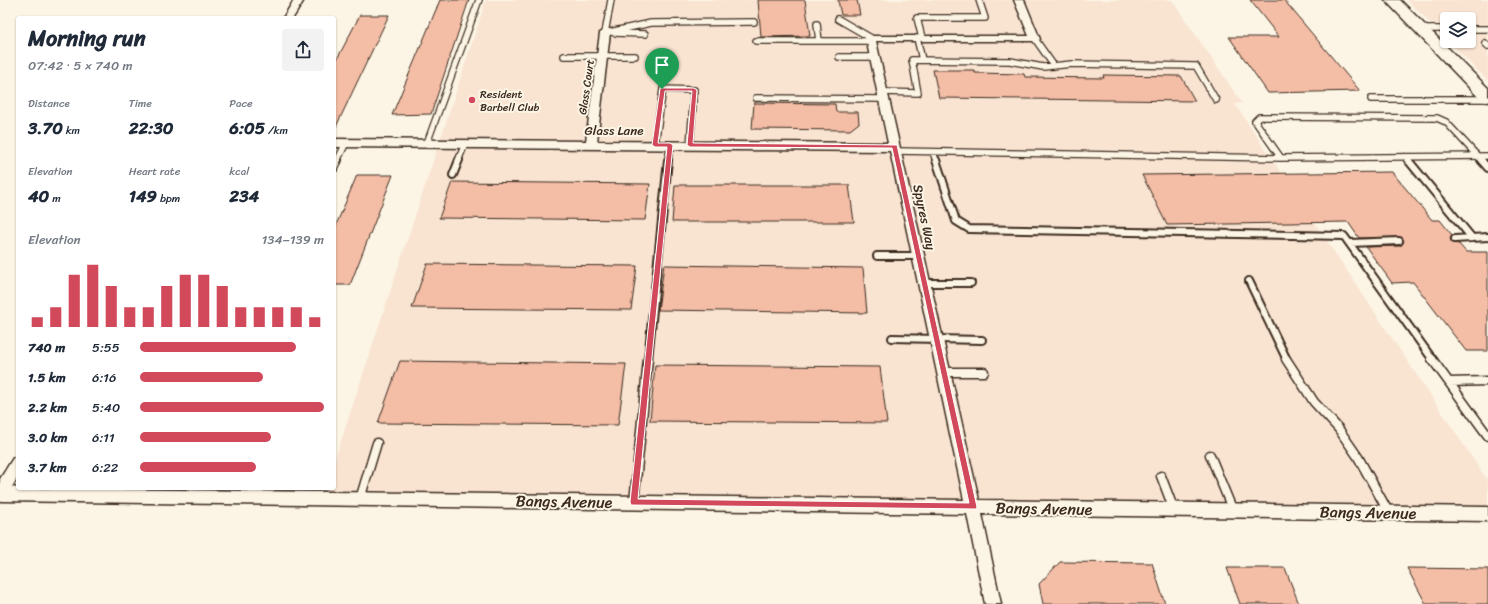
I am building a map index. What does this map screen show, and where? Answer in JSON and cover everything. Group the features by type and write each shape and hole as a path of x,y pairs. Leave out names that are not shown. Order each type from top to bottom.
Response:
{"main road":[{"path":"1392,0 1488,98"}],"street":[{"path":"289,16 299,0"},
{"path":"871,40 919,38 1035,39 1019,0"},
{"name":"Glass Court","path":"591,144 606,33"},
{"name":"Spyres Way","path":"871,40 993,604"},
{"name":"Glass Lane","path":"336,143 690,145 895,149"},
{"path":"0,493 16,466"},
{"name":"Bangs Avenue","path":"0,493 186,492 360,499 1488,514"}],"lane":[{"path":"427,144 479,0"},
{"path":"606,33 611,0"},
{"path":"922,60 917,18 985,18 979,0"},
{"path":"838,20 871,40"},
{"path":"606,33 651,23 754,22"},
{"path":"817,24 820,41"},
{"path":"1421,29 1440,29"},
{"path":"1476,29 1488,29"},
{"path":"606,33 645,34"},
{"path":"1035,39 1054,66"},
{"path":"756,40 871,40"},
{"path":"1488,43 1485,43 1488,46"},
{"path":"564,56 635,56"},
{"path":"839,57 875,57"},
{"path":"756,98 884,96 918,93 912,60 922,60 1010,61 1031,66 1072,64 1196,66 1216,100"},
{"path":"655,145 662,89 694,90 690,145"},
{"path":"1371,99 1488,98"},
{"path":"1280,158 1255,121 1259,117 1436,118 1446,122 1488,168"},
{"path":"336,164 346,143"},
{"path":"453,174 465,144"},
{"path":"634,502 670,145"},
{"path":"895,149 933,152 1280,158 1488,156"},
{"path":"933,152 956,221 969,229 1344,236 1488,436"},
{"path":"1406,157 1472,238"},
{"path":"1455,239 1488,237"},
{"path":"1350,243 1399,241"},
{"path":"878,256 918,256"},
{"path":"1249,281 1286,358 1314,402 1338,428 1358,457 1389,513"},
{"path":"924,283 971,283"},
{"path":"892,338 982,340"},
{"path":"944,372 984,372"},
{"path":"1449,382 1488,382"},
{"path":"360,499 377,443"},
{"path":"1210,455 1233,511"},
{"path":"1162,476 1174,510"}],"shaded area":[{"path":"486,0 1172,0 1242,103 1235,104 1488,481 1488,514 322,497 324,490 336,490 336,456"},
{"path":"1407,0 1488,0 1488,81 1455,48 1476,48 1476,12 1440,12 1440,33"}],"building":[{"path":"440,0 469,0 431,114 392,115"},
{"path":"758,0 805,0 810,36 761,37"},
{"path":"838,0 857,0 860,15 841,15"},
{"path":"1250,0 1284,0 1360,91 1268,93 1229,37 1279,37"},
{"path":"360,15 389,15 336,127 336,61"},
{"path":"933,70 974,70 975,73 1024,74 1025,77 1104,78 1103,75 1181,76 1195,101 939,98"},
{"path":"754,103 835,104 836,112 858,112 859,123 850,130 752,129"},
{"path":"1392,172 1432,220 1440,220 1452,235 1450,239 1453,243 1459,244 1466,252 1488,252 1488,351 1466,351 1413,282 1392,283 1366,247 1400,246 1404,241 1401,237 1359,238 1348,222 1167,225 1142,175"},
{"path":"357,175 393,175 350,285 336,285 336,225"},
{"path":"452,182 650,184 645,220 439,218"},
{"path":"675,185 849,185 854,222 672,222"},
{"path":"427,264 637,266 631,310 412,308"},
{"path":"664,265 863,268 867,313 658,310"},
{"path":"400,361 626,364 618,425 378,423"},
{"path":"655,365 880,367 887,423 650,421"},
{"path":"1060,562 1152,563 1165,604 1043,604 1039,584"},
{"path":"1227,568 1285,568 1299,604 1240,604"},
{"path":"1407,568 1488,569 1488,604 1426,604"}],"place":[{"name":"Resident Barbell Club","path":"472,100"}],"route":[{"path":"662,89 694,90 690,145 895,147 973,507 634,502 670,145 655,145 662,89"}]}
